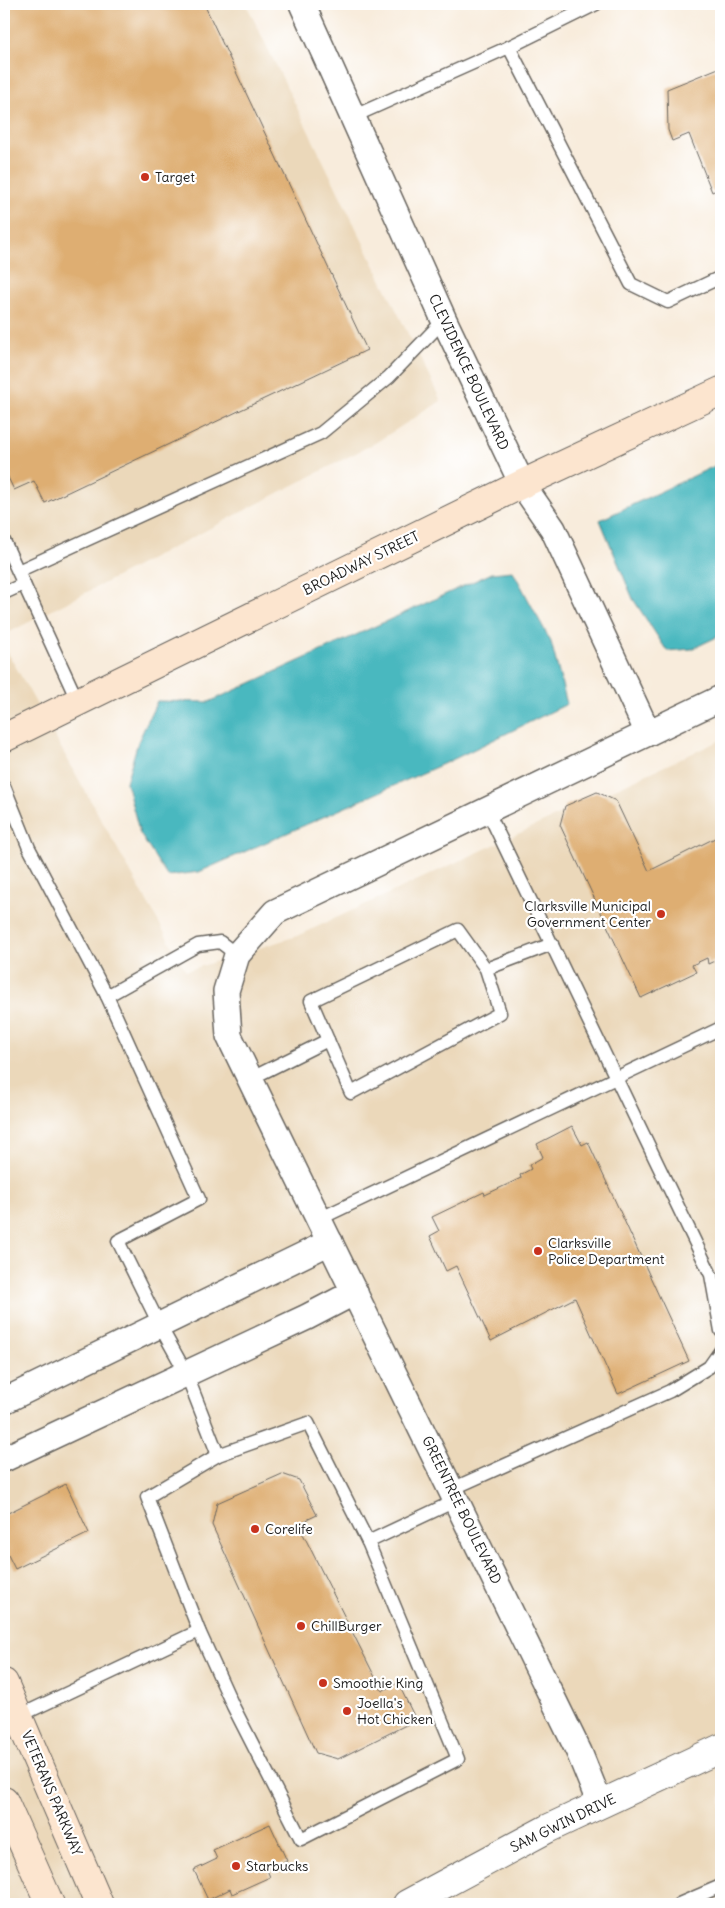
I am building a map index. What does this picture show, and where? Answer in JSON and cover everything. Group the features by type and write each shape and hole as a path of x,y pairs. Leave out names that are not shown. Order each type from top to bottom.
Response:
{"main road":[{"name":"BROADWAY STREET","path":"4,738 522,484 721,391"},
{"name":"VETERANS PARKWAY","path":"4,1683 99,1904"},
{"path":"4,1801 50,1904"}],"street":[{"name":"CLEVIDENCE BOULEVARD","path":"302,4 444,320 522,484 553,530 648,733"},
{"path":"237,955 275,912 721,698"},
{"name":"GREENTREE BOULEVARD","path":"237,955 226,991 229,1036 356,1292 578,1752 600,1804"},
{"path":"4,1401 330,1242"},
{"path":"4,1459 307,1317 356,1292"},
{"name":"SAM GWIN DRIVE","path":"407,1904 547,1829 721,1748"}],"lane":[{"path":"352,117 509,47 596,4"},
{"path":"509,47 631,284 668,302 721,277"},
{"path":"18,571 321,433 389,377 444,320"},
{"path":"4,540 78,702"},
{"path":"4,593 24,584"},
{"path":"4,786 28,848 107,996 198,1199 118,1241 160,1326 186,1373 218,1455"},
{"path":"487,810 711,1275 721,1331"},
{"path":"458,930 486,969 500,1013 352,1094 311,1001 458,930"},
{"path":"107,996 198,945 220,942 237,955"},
{"path":"486,969 552,944"},
{"path":"319,1219 721,1028"},
{"path":"250,1079 328,1040"},
{"path":"368,1542 454,1495 670,1391 709,1367 721,1350"},
{"path":"308,1423 368,1542 458,1759 301,1839 233,1706 199,1631 147,1497 218,1455 308,1423"},
{"path":"19,1716 199,1631"},
{"path":"4,1823 23,1844"},
{"path":"679,1904 721,1886"}],"shaded area":[{"name":"Target","path":"4,4 246,4 441,401 375,443 4,635"},
{"path":"4,646 186,971 297,936 721,740 721,1904 4,1904"}],"water":[{"path":"721,463 721,635 692,649 667,651 633,599 600,520"},
{"path":"513,571 551,642 567,704 452,760 199,872 167,876 140,834 126,782 138,742 157,701 209,702 492,573"}],"building":[{"name":"Target","path":"4,4 204,4 367,350 45,503 34,481 14,490 4,469"},
{"path":"721,67 721,188 712,192 689,134 672,141 668,130 667,89"},
{"name":"Clarksville Municipal Government Center","path":"597,792 616,801 649,871 721,835 721,958 708,964 707,958 692,965 696,972 641,998 560,825 565,806"},
{"name":"Clarksville Police Department","path":"572,1126 582,1145 588,1142 689,1361 618,1394 575,1298 491,1341 456,1266 446,1271 430,1236 439,1231 432,1217 484,1192 485,1195 521,1178 520,1175 531,1169 529,1165 543,1157 537,1144"},
{"path":"282,1474 299,1480 317,1515 298,1524 382,1691 398,1683 416,1720 338,1759 316,1753 212,1525 217,1503"},
{"path":"66,1484 89,1533 15,1569 4,1547 4,1515"},
{"path":"270,1824 287,1861 267,1870 270,1877 232,1894 230,1889 208,1900 194,1870 217,1859 213,1850"}],"place":[{"name":"Target","path":"145,177"},
{"name":"Clarksville Municipal Government Center","path":"661,914"},
{"name":"Clarksville Police Department","path":"538,1251"},
{"name":"Corelife","path":"255,1529"},
{"name":"ChillBurger","path":"301,1626"},
{"name":"Smoothie King","path":"323,1683"},
{"name":"Joella's Hot Chicken","path":"347,1711"},
{"name":"Starbucks","path":"236,1866"}]}
